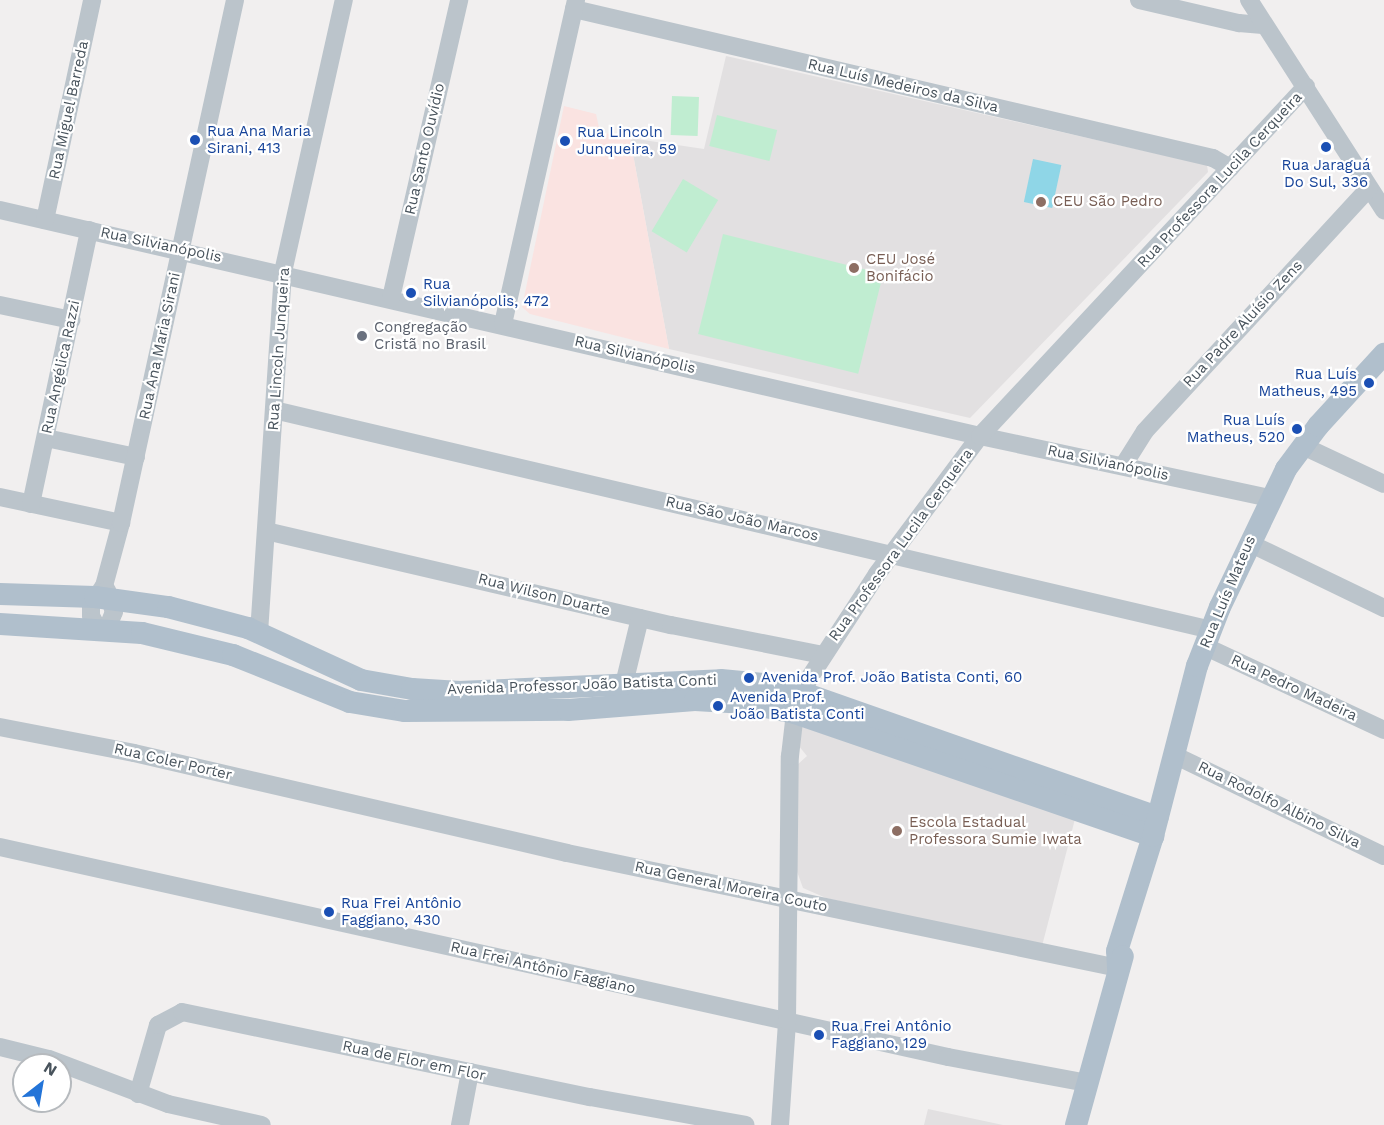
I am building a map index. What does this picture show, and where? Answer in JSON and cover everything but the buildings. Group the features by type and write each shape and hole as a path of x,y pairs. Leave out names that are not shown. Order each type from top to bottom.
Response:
{"main road":[{"name":"Rua Luís Mateus","path":"1076,1125 1118,968 1117,951 1144,866 1208,638 1269,498 1303,446 1382,359"},
{"name":"Avenida Professor João Batista Conti","path":"0,594 104,594 168,607 259,633 321,665 377,685 460,692 721,680 803,692 1155,827"},
{"name":"Avenida Professor João Batista Conti","path":"0,624 142,633 237,656 350,702 405,711 568,710 711,699 795,713 1155,827"},
{"path":"237,656 259,633"}],"street":[{"name":"Rua Miguel Barreda","path":"45,220 92,0"},
{"name":"Rua Ana Maria Sirani","path":"102,629 90,612 104,594 121,523 235,0"},
{"name":"Rua Lincoln Junqueira","path":"259,633 283,272 344,0"},
{"name":"Rua Santo Ouvídio","path":"391,297 459,0"},
{"path":"1139,0 1239,23 1263,25"},
{"path":"1249,0 1384,210"},
{"path":"503,324 575,4"},
{"name":"Rua Luís Medeiros da Silva","path":"575,4 1213,158 1230,168"},
{"name":"Rua Professora Lucila Cerqueira","path":"780,1125 787,1021 790,756 795,713 803,692 822,655 980,436 1306,87"},
{"name":"Rua Padre Aluísio Zens","path":"1123,466 1145,431 1370,188"},
{"name":"Rua Silvianópolis","path":"1,214 45,220 283,272 980,436 1269,498"},
{"name":"Rua Angélica Razzi","path":"32,504 89,230"},
{"path":"0,304 71,320"},
{"name":"Rua São João Marcos","path":"274,410 894,553 1208,638"},
{"path":"46,438 136,458"},
{"path":"1303,446 1384,484"},
{"path":"0,497 121,523"},
{"name":"Rua Wilson Duarte","path":"266,531 640,618 822,655"},
{"path":"1249,543 1384,608"},
{"path":"624,684 640,618"},
{"name":"Rua Pedro Madeira","path":"1208,638 1384,730"},
{"name":"Rua Coler Porter","path":"0,727 134,753 344,802"},
{"name":"Rua Rodolfo Albino Silva","path":"1174,755 1384,856"},
{"name":"Rua General Moreira Couto","path":"344,802 567,853 788,897 1118,968"},
{"name":"Rua Frei Antônio Faggiano","path":"0,847 787,1021 1087,1083"},
{"name":"Rua de Flor em Flor","path":"138,1094 158,1025 182,1012 470,1072 665,1118 745,1125"},
{"path":"0,1047 49,1059 138,1094 252,1124"},
{"path":"460,1125 470,1072"}],"shaded area":[{"path":"726,56 1207,165 1208,172 970,418 669,349 630,138 704,149"},
{"path":"564,106 596,114 600,132 630,138 669,349 530,314 522,307"},
{"name":"Escola Estadual Professora Sumie Iwata","path":"800,726 1075,819 1042,946 826,898 803,888 795,866 797,765 807,756 798,745"},
{"path":"928,1109 1003,1125 924,1125"}],"green space":[{"path":"672,96 699,97 698,136 671,135"},
{"path":"717,115 777,130 769,161 709,146"},
{"path":"683,179 718,200 687,252 652,231"},
{"path":"723,234 883,274 858,374 698,334"}],"water":[{"path":"1033,159 1061,165 1052,208 1024,202"}],"place":[{"name":"Rua Ana Maria Sirani, 413","path":"195,140"},
{"name":"Rua Lincoln Junqueira, 59","path":"565,141"},
{"name":"Rua Jaraguá Do Sul, 336","path":"1326,147"},
{"name":"CEU São Pedro","path":"1041,202"},
{"name":"CEU José Bonifácio","path":"854,268"},
{"name":"Rua Silvianópolis, 472","path":"411,293"},
{"name":"Congregação Cristã no Brasil","path":"362,336"},
{"name":"Rua Luís Matheus, 495","path":"1369,383"},
{"name":"Rua Luís Matheus, 520","path":"1297,429"},
{"name":"Avenida Prof. João Batista Conti, 60","path":"749,678"},
{"name":"Avenida Prof. João Batista Conti","path":"718,706"},
{"name":"Escola Estadual Professora Sumie Iwata","path":"897,831"},
{"name":"Rua Frei Antônio Faggiano, 430","path":"329,912"},
{"name":"Rua Frei Antônio Faggiano, 129","path":"819,1035"}]}
